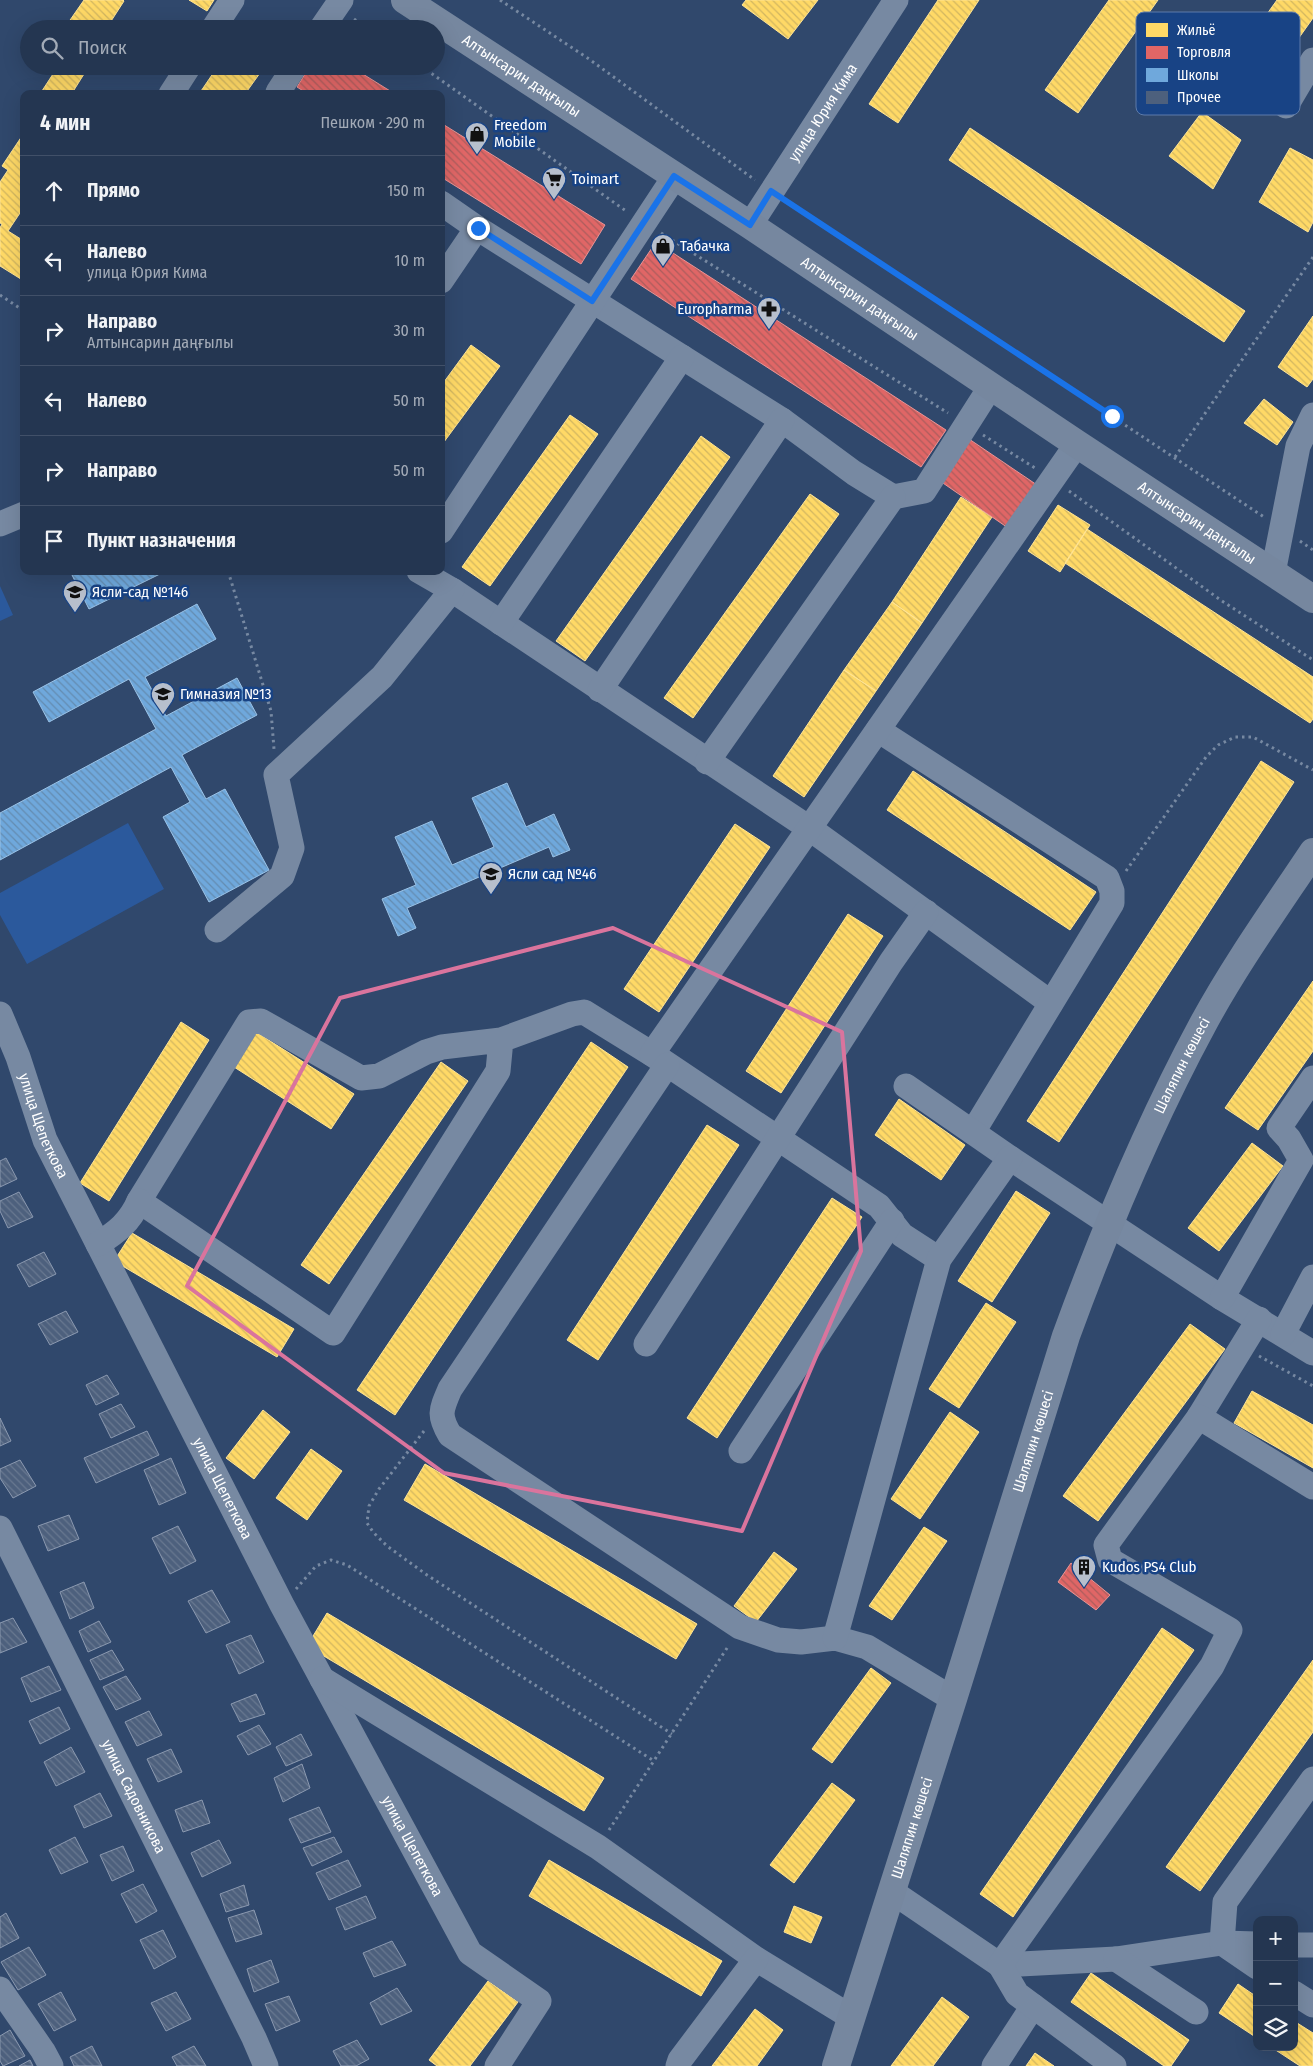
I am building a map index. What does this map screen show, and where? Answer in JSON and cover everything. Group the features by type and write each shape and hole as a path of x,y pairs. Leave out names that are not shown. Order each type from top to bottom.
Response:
{"main road":[{"name":"Алтынсарин даңғылы","path":"405,0 436,20"},
{"name":"Алтынсарин даңғылы","path":"445,26 750,225 1313,599"},
{"name":"Шаляпин көшесі","path":"836,2066 1066,1336 1109,1223 1149,1132 1203,1024 1256,936 1313,852"}],"street":[{"path":"219,20 232,0"},
{"path":"327,20 341,0"},
{"name":"улица Юрия Кима","path":"750,225 896,0"},
{"path":"1300,82 1313,60"},
{"path":"174,90 183,75"},
{"path":"280,90 289,75"},
{"path":"445,526 674,176"},
{"path":"445,206 592,301 782,420 854,473 892,497"},
{"path":"445,275 478,228"},
{"path":"501,623 682,357"},
{"path":"707,762 892,497 924,490 991,386"},
{"path":"1273,572 1298,446 1313,415"},
{"path":"600,690 782,420"},
{"path":"953,1699 867,1647 835,1638 801,1642 778,1640 740,1627 450,1435 442,1422 442,1409 450,1389 809,828 1077,444"},
{"path":"0,524 20,516"},
{"path":"426,575 452,590 707,762 809,828 1051,1003"},
{"path":"217,930 282,876 292,848 276,775 382,677 452,590"},
{"path":"878,730 1107,878 1112,891 1112,903 973,1132"},
{"path":"646,1344 891,962 926,912"},
{"path":"98,1244 116,1234 133,1215 139,1200 249,1022 260,1021 361,1078 380,1076 426,1052 442,1047 501,1040 572,1014 584,1012 879,1206 902,1235 939,1259"},
{"name":"улица Щепеткова","path":"0,1014 18,1057 45,1140 282,1605 470,1953 539,2001 497,2066"},
{"path":"139,1200 333,1332 498,1071 501,1040"},
{"path":"1222,1298 1301,1160 1289,1138 1279,1128 1313,1078"},
{"path":"906,1086 1010,1158 1222,1298 1259,1318 1313,1353"},
{"path":"835,1638 939,1259 1010,1158"},
{"path":"741,1451 892,1221"},
{"path":"1282,1334 1313,1277"},
{"path":"1000,1965 1212,1666 1230,1630 1110,1560 1106,1545 1199,1417 1259,1318"},
{"path":"1199,1417 1313,1487"},
{"name":"улица Садовникова","path":"0,1528 254,2038 266,2066"},
{"path":"321,1679 598,1847 756,1959 851,2017"},
{"path":"1222,1943 1225,1902 1313,1779"},
{"path":"891,1890 1000,1965 1017,1994 1114,2066"},
{"path":"1000,1965 1116,1959 1222,1943 1253,1944"},
{"path":"1222,1943 1253,1964"},
{"path":"1298,1945 1313,1945"},
{"path":"678,2066 680,2060 756,1959"},
{"path":"1116,1959 1196,2012"},
{"path":"0,1988 43,2051 51,2066"},
{"path":"1298,1996 1313,2005"},
{"path":"994,2066 1033,2006"}],"path":[{"path":"500,0 589,60 771,191 1313,550"},
{"path":"434,75 644,223 966,424 1052,480 1222,601 1313,660"},
{"path":"1175,457 1313,256"},
{"path":"0,295 20,308"},
{"path":"229,575 271,711 276,775"},
{"path":"1112,891 1206,757 1218,745 1235,737 1253,737 1313,770"},
{"path":"1242,1346 1313,1386"},
{"path":"442,1409 378,1489 369,1506 367,1522 373,1532 387,1546 427,1575 672,1734"},
{"path":"282,1605 316,1566 331,1560 347,1565 654,1761"},
{"path":"598,1847 740,1627"}],"highlighted area":[{"path":"613,928 842,1032 861,1251 742,1531 444,1473 187,1286 340,998"}],"shaded area":[{"path":"0,586 13,615 0,621"},
{"path":"128,823 164,889 27,964 0,915 0,893"}],"building: Жильё":[{"path":"84,0 124,1 112,20 70,20"},
{"path":"189,0 214,0 207,11"},
{"path":"746,0 818,0 788,39 742,5"},
{"path":"938,0 979,0 898,123 869,104"},
{"path":"1109,0 1158,0 1150,12 1136,12 1136,31 1078,113 1045,90"},
{"path":"1277,0 1313,0 1313,18 1300,36 1300,12 1268,12"},
{"path":"52,75 83,75 74,90 43,90"},
{"path":"212,75 259,75 248,90 202,90"},
{"path":"1200,115 1206,115 1241,140 1213,189 1169,156"},
{"path":"970,128 1245,311 1224,342 949,160"},
{"path":"20,139 20,213 8,231 20,238 20,278 0,266 0,228 2,224 0,223 0,182 8,170 2,166"},
{"path":"1290,148 1313,160 1313,222 1308,232 1259,202"},
{"path":"1313,316 1313,379 1307,387 1278,367"},
{"path":"471,345 500,366 445,441 445,381"},
{"path":"1264,399 1293,422 1277,445 1244,423"},
{"path":"570,415 598,434 490,586 462,567"},
{"path":"701,436 730,457 585,661 556,641"},
{"path":"810,494 839,514 693,718 664,698"},
{"path":"961,497 992,517 922,623 892,602"},
{"path":"1058,505 1090,525 1060,572 1028,551"},
{"path":"1087,529 1313,677 1313,719 1310,723 1065,563"},
{"path":"892,602 922,623 876,691 844,670"},
{"path":"844,670 876,691 804,797 773,776"},
{"path":"1261,761 1294,782 1059,1142 1027,1121"},
{"path":"913,771 1096,892 1070,930 887,810"},
{"path":"735,824 770,847 659,1012 624,989"},
{"path":"848,914 883,936 781,1093 746,1071"},
{"path":"1313,981 1313,1051 1258,1130 1225,1108"},
{"path":"181,1022 209,1040 109,1201 80,1183"},
{"path":"256,1032 354,1094 331,1129 234,1067"},
{"path":"591,1042 628,1067 395,1415 357,1390"},
{"path":"441,1062 468,1081 329,1284 301,1265"},
{"path":"899,1099 965,1145 941,1180 875,1135"},
{"path":"707,1125 739,1145 598,1360 567,1340"},
{"path":"1252,1143 1283,1166 1219,1251 1188,1228"},
{"path":"1016,1191 1050,1213 992,1302 958,1281"},
{"path":"832,1198 862,1217 717,1438 687,1418"},
{"path":"132,1233 294,1329 277,1357 114,1261"},
{"path":"986,1303 1016,1322 959,1408 929,1389"},
{"path":"1190,1324 1225,1349 1098,1521 1063,1496"},
{"path":"1252,1391 1313,1425 1313,1468 1234,1423"},
{"path":"263,1410 290,1432 254,1479 226,1458"},
{"path":"950,1412 979,1432 920,1519 891,1499"},
{"path":"311,1449 342,1471 307,1520 276,1498"},
{"path":"425,1464 697,1624 676,1659 404,1500"},
{"path":"924,1527 947,1541 892,1620 869,1606"},
{"path":"774,1552 797,1569 756,1622 734,1606"},
{"path":"327,1613 604,1778 584,1811 307,1646"},
{"path":"1162,1628 1194,1650 1013,1917 980,1894"},
{"path":"1313,1660 1313,1732 1200,1891 1166,1867"},
{"path":"871,1668 891,1683 832,1763 812,1749"},
{"path":"832,1783 855,1800 794,1883 770,1865"},
{"path":"549,1860 722,1961 701,1996 529,1896"},
{"path":"794,1906 822,1917 811,1943 784,1932"},
{"path":"1091,1973 1189,2040 1171,2066 1164,2066 1071,2002"},
{"path":"488,1981 518,2002 470,2066 437,2066 429,2060"},
{"path":"1238,1984 1253,1994 1253,2035 1219,2013"},
{"path":"942,1997 969,2017 933,2066 891,2066"},
{"path":"755,2009 783,2030 757,2066 712,2066"},
{"path":"1298,2024 1313,2033 1313,2066 1300,2066 1277,2051 1298,2051"},
{"path":"1035,2053 1054,2066 1026,2066"}],"building: Торговля":[{"path":"304,75 364,75 389,90 302,90 297,87"},
{"path":"445,125 605,225 581,264 445,179"},
{"path":"656,242 946,430 921,467 631,279"},
{"path":"969,439 1040,487 1011,530 940,481"},
{"name":"Kudos PS4 Club","path":"1071,1563 1110,1595 1096,1610 1058,1582"}],"building: Школы":[{"path":"72,575 158,575 89,609"},
{"path":"197,604 216,639 145,677 166,716 237,678 257,715 182,755 206,799 225,789 269,870 209,902 163,817 190,802 171,767 0,860 0,813 156,729 129,679 49,722 33,692"},
{"path":"507,783 526,827 554,814 570,850 553,857 549,847 407,908 416,928 398,936 382,899 416,885 395,837 432,821 452,865 494,847 472,798"}],"building: Прочее":[{"path":"6,1158 17,1179 0,1187 0,1161"},
{"path":"19,1192 33,1217 8,1228 0,1211 0,1201"},
{"path":"44,1252 56,1274 29,1287 17,1265"},
{"path":"66,1311 78,1332 50,1345 38,1324"},
{"path":"107,1375 119,1394 96,1405 86,1385"},
{"path":"121,1404 135,1427 111,1438 99,1414"},
{"path":"0,1418 11,1441 0,1446"},
{"path":"147,1431 159,1455 96,1483 84,1458"},
{"path":"171,1458 186,1493 159,1505 144,1470"},
{"path":"20,1460 36,1486 13,1498 0,1478 0,1469"},
{"path":"69,1515 79,1539 48,1551 38,1526"},
{"path":"178,1526 196,1561 170,1574 152,1538"},
{"path":"84,1582 94,1608 70,1619 60,1592"},
{"path":"212,1590 230,1622 206,1633 188,1601"},
{"path":"13,1618 27,1642 0,1653 0,1623"},
{"path":"99,1621 111,1642 88,1652 79,1631"},
{"path":"251,1635 264,1662 239,1674 226,1645"},
{"path":"112,1650 124,1670 100,1680 90,1660"},
{"path":"49,1666 61,1690 31,1702 21,1678"},
{"path":"126,1676 141,1699 116,1710 103,1687"},
{"path":"256,1694 265,1714 240,1722 231,1704"},
{"path":"59,1707 70,1729 40,1744 29,1721"},
{"path":"149,1711 162,1735 137,1746 125,1722"},
{"path":"259,1725 271,1744 248,1755 237,1736"},
{"path":"301,1734 312,1755 286,1766 276,1747"},
{"path":"71,1747 85,1772 56,1786 44,1762"},
{"path":"171,1749 182,1772 158,1782 147,1759"},
{"path":"302,1764 310,1788 283,1802 274,1778"},
{"path":"100,1793 112,1816 84,1828 74,1806"},
{"path":"202,1800 210,1823 183,1832 175,1810"},
{"path":"319,1807 331,1832 301,1843 289,1819"},
{"path":"75,1837 88,1862 61,1874 49,1850"},
{"path":"334,1837 342,1852 312,1866 303,1848"},
{"path":"219,1840 231,1863 202,1877 191,1853"},
{"path":"123,1846 134,1871 112,1881 100,1855"},
{"path":"348,1860 361,1886 329,1900 316,1873"},
{"path":"143,1884 157,1911 136,1923 121,1894"},
{"path":"244,1885 249,1905 226,1912 220,1894"},
{"path":"366,1896 376,1918 345,1930 336,1908"},
{"path":"254,1910 262,1934 236,1942 228,1918"},
{"path":"6,1913 19,1938 0,1948 0,1917"},
{"path":"163,1930 176,1957 154,1969 140,1940"},
{"path":"392,1941 406,1965 374,1977 363,1953"},
{"path":"29,1947 46,1975 18,1990 1,1962"},
{"path":"271,1960 279,1982 254,1992 247,1969"},
{"path":"397,1988 412,2011 381,2025 370,2003"},
{"path":"61,1992 76,2020 54,2031 38,2004"},
{"path":"176,1992 191,2019 166,2031 151,2003"},
{"path":"289,1996 300,2021 276,2031 265,2004"},
{"path":"10,2030 25,2056 3,2066 0,2061 0,2036"},
{"path":"357,2040 369,2059 356,2066 341,2066 333,2051"},
{"path":"92,2046 102,2066 74,2066 70,2057"},
{"path":"194,2046 206,2066 177,2066 172,2057"},
{"path":"30,2060 33,2066 19,2066"}],"place":[{"name":"Freedom Mobile","path":"477,155"},
{"name":"Toimart","path":"554,200"},
{"name":"Табачка","path":"663,267"},
{"name":"Europharma","path":"769,330"},
{"name":"Ясли-сад №146","path":"75,613"},
{"name":"Гимназия №13","path":"163,715"},
{"name":"Ясли сад №46","path":"491,895"},
{"name":"Kudos PS4 Club","path":"1084,1588"}],"route":[{"path":"478,228 592,301 674,176 750,225 771,191 1112,416"}]}
